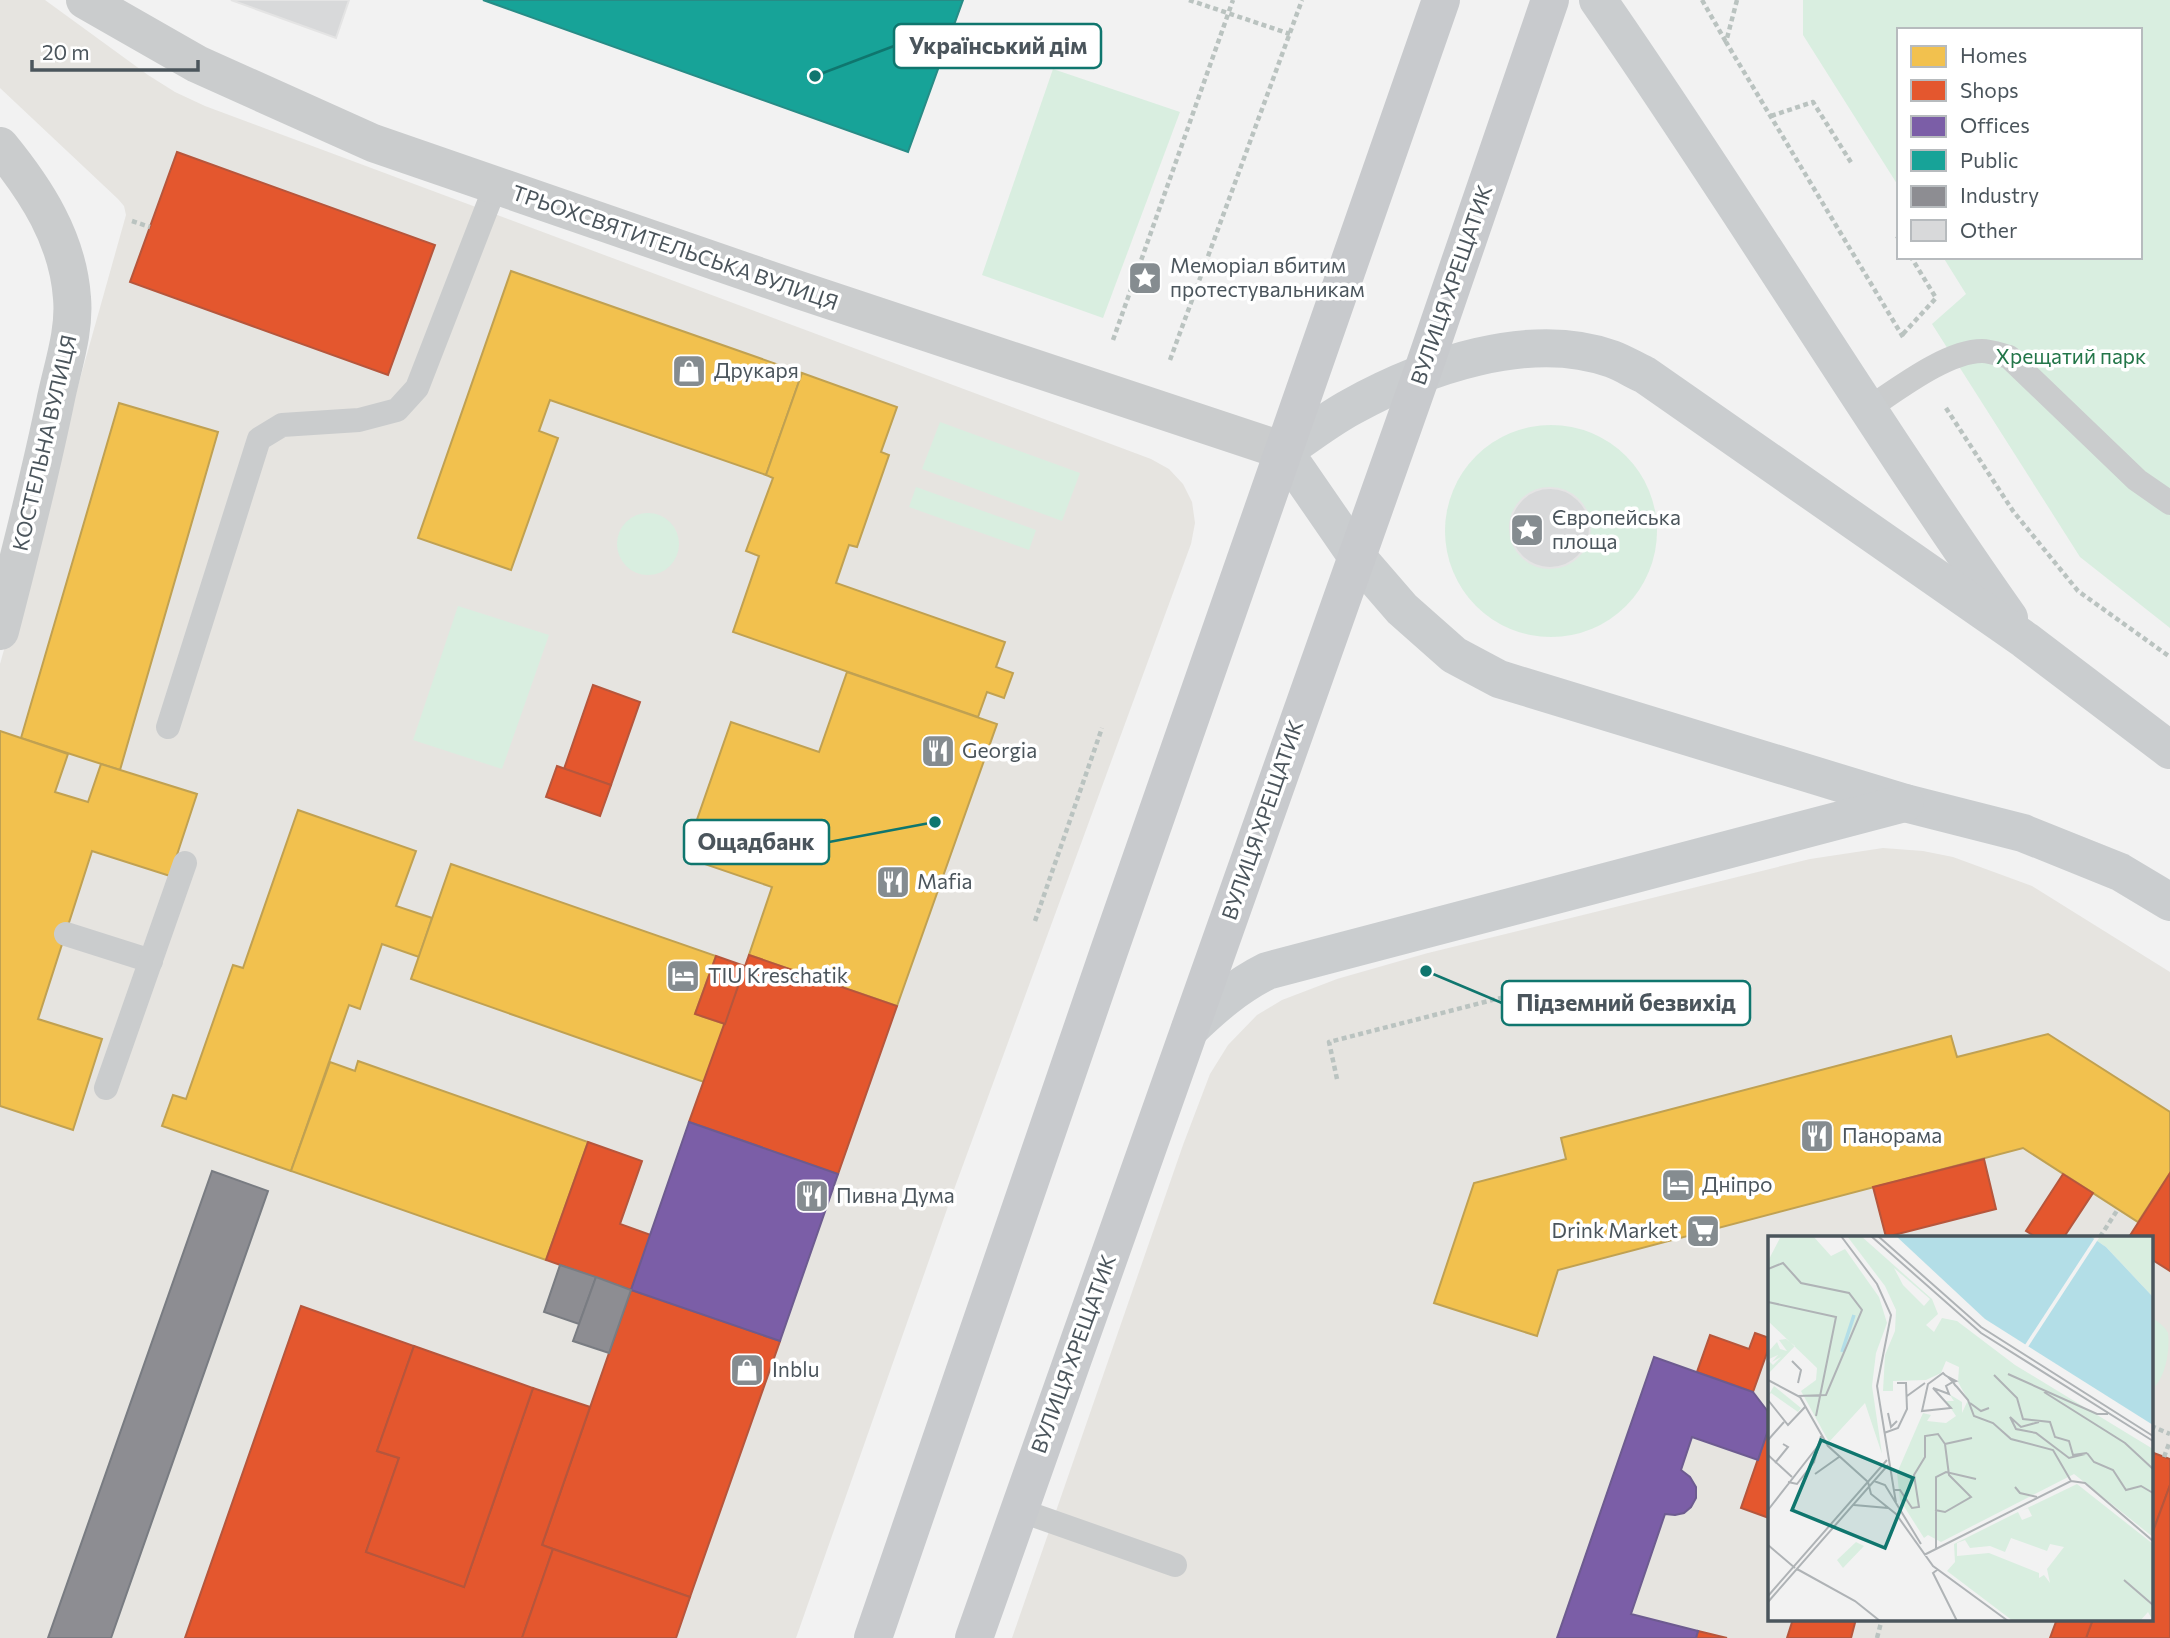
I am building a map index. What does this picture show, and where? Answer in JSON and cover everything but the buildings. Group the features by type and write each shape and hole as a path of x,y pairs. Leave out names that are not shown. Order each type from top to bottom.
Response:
{"main road":[{"path":"873,1638 1441,0"},
{"name":"ВУЛИЦЯ ХРЕЩАТИК","path":"974,1638 1422,373 1550,0"},
{"path":"1598,0 1941,521 2025,640"},
{"path":"1284,451 1351,407 1422,373 1497,352 1577,350 1612,359 1645,375 2025,640 2170,750"},
{"path":"1284,451 1357,556 1402,609 1454,656 1499,678 1905,803 2023,833 2120,872 2170,902"},
{"path":"1189,1030 1226,996 1267,971 1905,803"}],"street":[{"name":"ТРЬОХСВЯТИТЕЛЬСЬКА ВУЛИЦЯ","path":"85,0 197,64 373,143 495,187 1284,451"},
{"name":"КОСТЕЛЬНА ВУЛИЦЯ","path":"0,146 24,175 42,203 62,250 72,298 72,328 40,480 0,631"}],"lane":[{"path":"168,727 259,439 282,425 359,420 397,410 417,388 495,187"},
{"path":"1869,408 1952,357 1982,351 2009,357 2137,480 2170,503"},
{"path":"106,1088 185,863"},
{"path":"65,934 151,961"},
{"path":"1019,1510 1175,1565"}],"path":[{"path":"1189,0 1290,34"},
{"path":"1113,340 1233,0"},
{"path":"1170,360 1302,0"},
{"path":"1702,0 1771,116 1813,102 1852,164"},
{"path":"1726,42 1737,0"},
{"path":"132,221 150,227"},
{"path":"1902,335 1936,298 1911,259"},
{"path":"1035,921 1102,728"},
{"path":"1337,1079 1329,1042 1437,1013 1551,985 1561,1023"},
{"path":"2101,1236 2118,1209"},
{"path":"2152,1426 2170,1434"},
{"path":"2164,1457 2170,1441"},
{"path":"1877,1638 1882,1620"}],"shaded area":[{"path":"0,0 45,0 148,75 205,106 1151,459 1169,469 1183,484 1192,502 1195,523 1191,544 952,1195 796,1638 0,1638 0,664 126,215 124,206 118,199 0,88"},
{"path":"1883,848 1923,851 1953,857 2032,886 2170,972 2170,1638 1012,1638 1210,1074 1228,1045 1257,1015 1282,1000 1337,979 1428,953 1810,859"}],"green space":[{"name":"Хрещатий парк","path":"1803,0 2170,0 2170,628 2080,557 1932,324 1966,294 1944,259 2142,259 2142,28 1897,28 1897,184 1803,35"},
{"path":"1053,69 1180,112 1103,318 982,275"},
{"path":"940,422 1080,473 1062,521 922,469"},
{"path":"1551,425 1591,434 1610,443 1626,456 1639,472 1648,491 1657,531 1648,571 1639,590 1626,606 1610,619 1591,628 1551,637 1511,628 1492,619 1476,606 1463,590 1454,571 1445,531 1454,491 1463,472 1476,456 1492,443 1511,434"},
{"path":"916,487 1036,530 1029,550 909,507"},
{"path":"648,513 670,522 679,544 670,566 648,575 626,566 617,544 626,522"},
{"path":"458,606 549,635 502,769 413,740"},
{"path":"2152,1318 2168,1333 2167,1356 2152,1389"}],"place":[{"name":"Український дім","path":"815,76"},
{"name":"Меморіал вбитим протестувальникам","path":"1145,278"},
{"name":"Друкаря","path":"689,371"},
{"name":"Європейська площа","path":"1527,530"},
{"name":"Georgia","path":"938,751"},
{"name":"Ощадбанк","path":"935,822"},
{"name":"Mafia","path":"893,882"},
{"name":"Підземний безвихід","path":"1426,971"},
{"name":"TIU Kreschatik","path":"683,976"},
{"name":"Панорама","path":"1817,1136"},
{"name":"Дніпро","path":"1678,1185"},
{"name":"Пивна Дума","path":"812,1196"},
{"name":"Drink Market","path":"1703,1231"},
{"name":"Inblu","path":"747,1370"}]}
